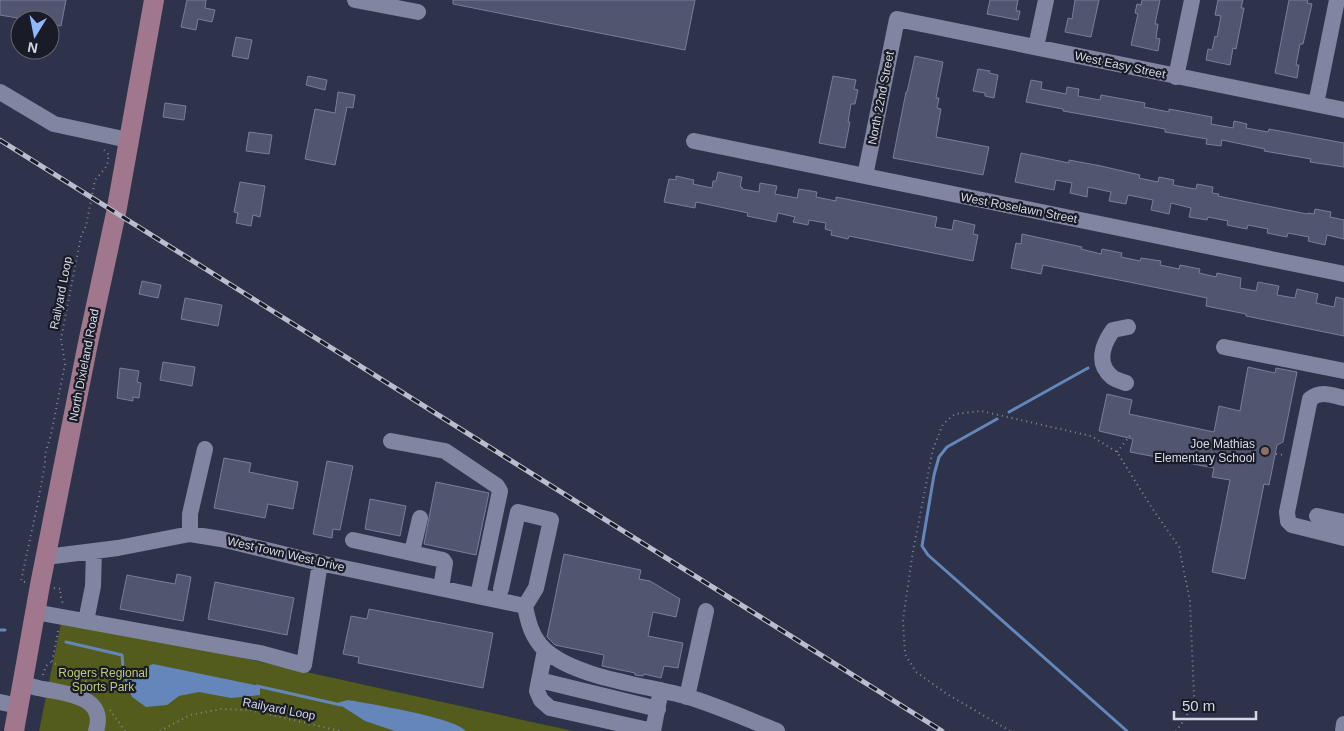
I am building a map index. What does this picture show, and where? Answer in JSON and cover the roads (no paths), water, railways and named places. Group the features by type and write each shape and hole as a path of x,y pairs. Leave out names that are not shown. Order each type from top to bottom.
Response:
{"main road":[{"name":"North Dixieland Road","path":"14,731 9,704 22,684 88,343 116,213 154,0"}],"street":[{"path":"355,0 418,12"},
{"path":"1036,47 1046,0"},
{"path":"1176,77 1192,0"},
{"path":"1316,104 1337,0"},
{"name":"West Easy Street","path":"897,19 1344,110"},
{"name":"North 22nd Street","path":"865,176 897,19"},
{"path":"0,92 54,124 128,140"},
{"name":"West Roselawn Street","path":"694,141 1344,274"},
{"path":"1126,383 1112,377 1103,366 1102,355 1105,341 1113,330 1128,327"},
{"path":"1224,347 1344,371"},
{"path":"1344,398 1317,394 1310,399 1287,512 1288,521 1292,525 1344,538"},
{"path":"391,441 445,451 497,486 500,491 478,596"},
{"path":"190,534 190,514 206,449"},
{"path":"501,589 518,512 551,520 536,588 525,606 529,626 545,650 566,663 592,674 687,697 777,731"},
{"path":"1317,516 1344,522"},
{"path":"412,552 420,518"},
{"name":"West Town West Drive","path":"46,558 190,534 221,539 320,563 525,606"},
{"path":"353,540 443,560 446,563 441,588"},
{"path":"86,621 93,586 94,551"},
{"path":"35,612 260,653 304,665 320,563"},
{"path":"687,697 706,611"},
{"path":"545,650 537,691 541,700 550,708 653,731 662,690"},
{"path":"539,680 658,709"},
{"path":"22,684 80,696 90,703 97,714 98,725 96,731"},
{"path":"1343,731 1344,724"}],"water":[{"path":"153,664 260,686 260,695 231,698 199,692 179,696 167,705 146,707 132,697 124,678"},
{"path":"348,700 429,716 458,726 466,731 395,731 365,721 337,703"}],"waterway":[{"path":"1009,412 1088,368"},
{"path":"997,419 947,447 939,457 934,475 922,546 928,555 1127,731"},
{"path":"0,630 5,630"},
{"path":"66,642 122,655 124,678 128,678"},
{"path":"257,686 341,705"}],"railway":[{"path":"0,140 942,731"}],"place":[{"name":"Joe Mathias Elementary School","path":"1265,451"}],"park label":[{"name":"Rogers Regional Sports Park","path":"103,680"}]}
